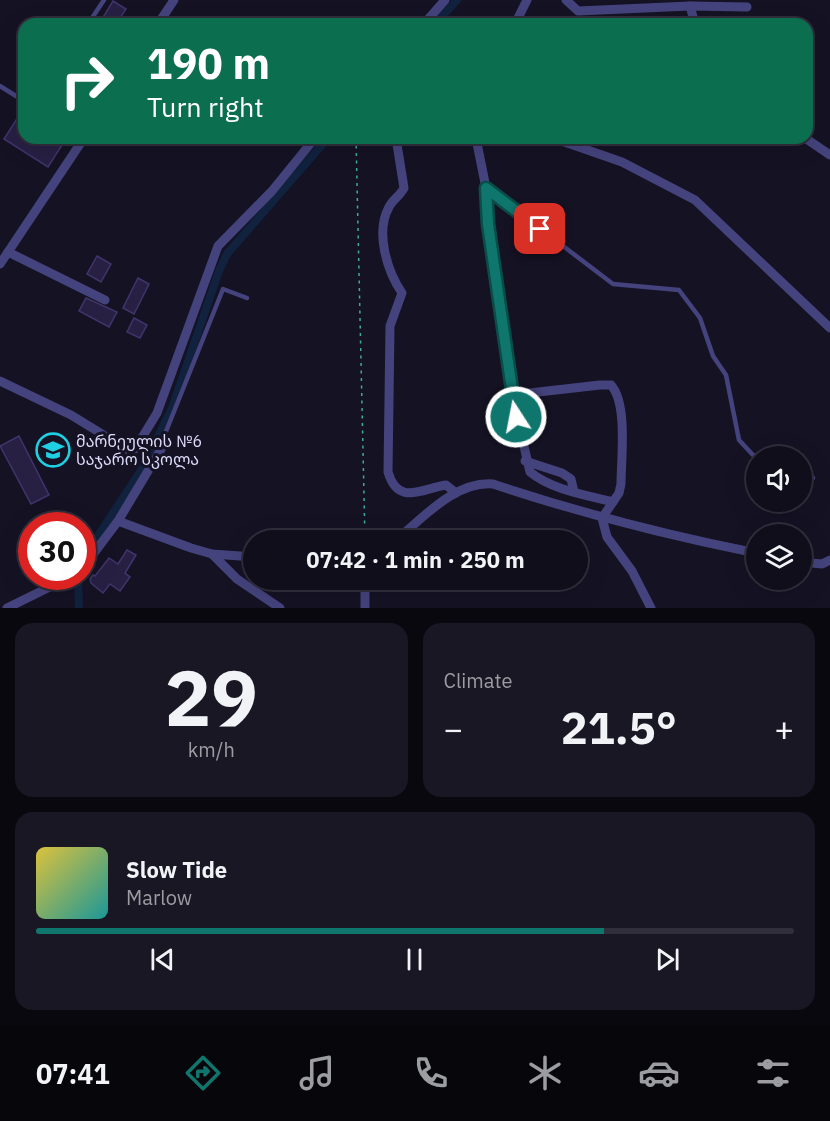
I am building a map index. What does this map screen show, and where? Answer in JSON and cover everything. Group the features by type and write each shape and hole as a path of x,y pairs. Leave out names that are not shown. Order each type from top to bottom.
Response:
{"street":[{"path":"162,18 174,0"},
{"path":"429,18 445,0"},
{"path":"518,18 527,0"},
{"path":"566,0 578,11 690,6 747,7"},
{"path":"690,6 693,18"},
{"path":"813,143 830,155"},
{"path":"0,264 78,144"},
{"path":"0,381 71,415 128,450 135,449 157,413 218,246 272,191 310,144"},
{"path":"397,144 404,188 387,209 384,240 389,269 402,293 390,326 388,471 394,486 400,490 417,493 446,484 456,493"},
{"path":"477,144 486,188 488,224 512,395 525,461 562,473 571,479 574,492 613,502"},
{"path":"570,144 622,162 694,200 830,328"},
{"path":"8,252 105,300"},
{"path":"512,395 611,385 617,392 621,405 621,484 602,518 607,537 632,571 651,608"},
{"path":"96,551 118,521 166,441"},
{"path":"409,530 456,493 481,483 493,484 602,518 670,536 746,551"},
{"path":"118,521 212,554 243,556"},
{"path":"212,554 237,579 280,608"},
{"path":"812,563 822,564 830,560"},
{"path":"7,608 44,590"},
{"path":"365,590 365,608"}],"lane":[{"path":"92,18 104,0"},
{"path":"0,86 18,97"},
{"path":"486,188 613,284 679,290 700,318 713,357 726,375 740,440 746,447"},
{"path":"166,441 165,434 223,289 247,298"}],"path":[{"path":"356,144 365,530"}],"building":[{"path":"113,1 126,9 120,18 103,18"},
{"path":"18,117 18,144 62,145 48,167 4,139"},
{"path":"97,256 111,264 101,282 87,274"},
{"path":"138,278 149,284 134,314 123,308"},
{"path":"86,298 117,312 109,327 79,311"},
{"path":"134,318 147,325 140,338 127,332"},
{"path":"19,436 49,495 31,504 0,446"},
{"path":"127,550 136,555 125,573 130,577 120,591 110,584 103,593 96,587 96,575 109,558 118,564"}],"waterway":[{"path":"440,18 457,0"},
{"path":"96,539 142,469 172,408 219,271 227,254 323,144"},
{"path":"78,590 79,608"}],"place":[{"name":"მარნეულის №6 საჯარო სკოლა","path":"53,450"}],"route":[{"path":"516,417 488,224 486,188 540,229"}]}
